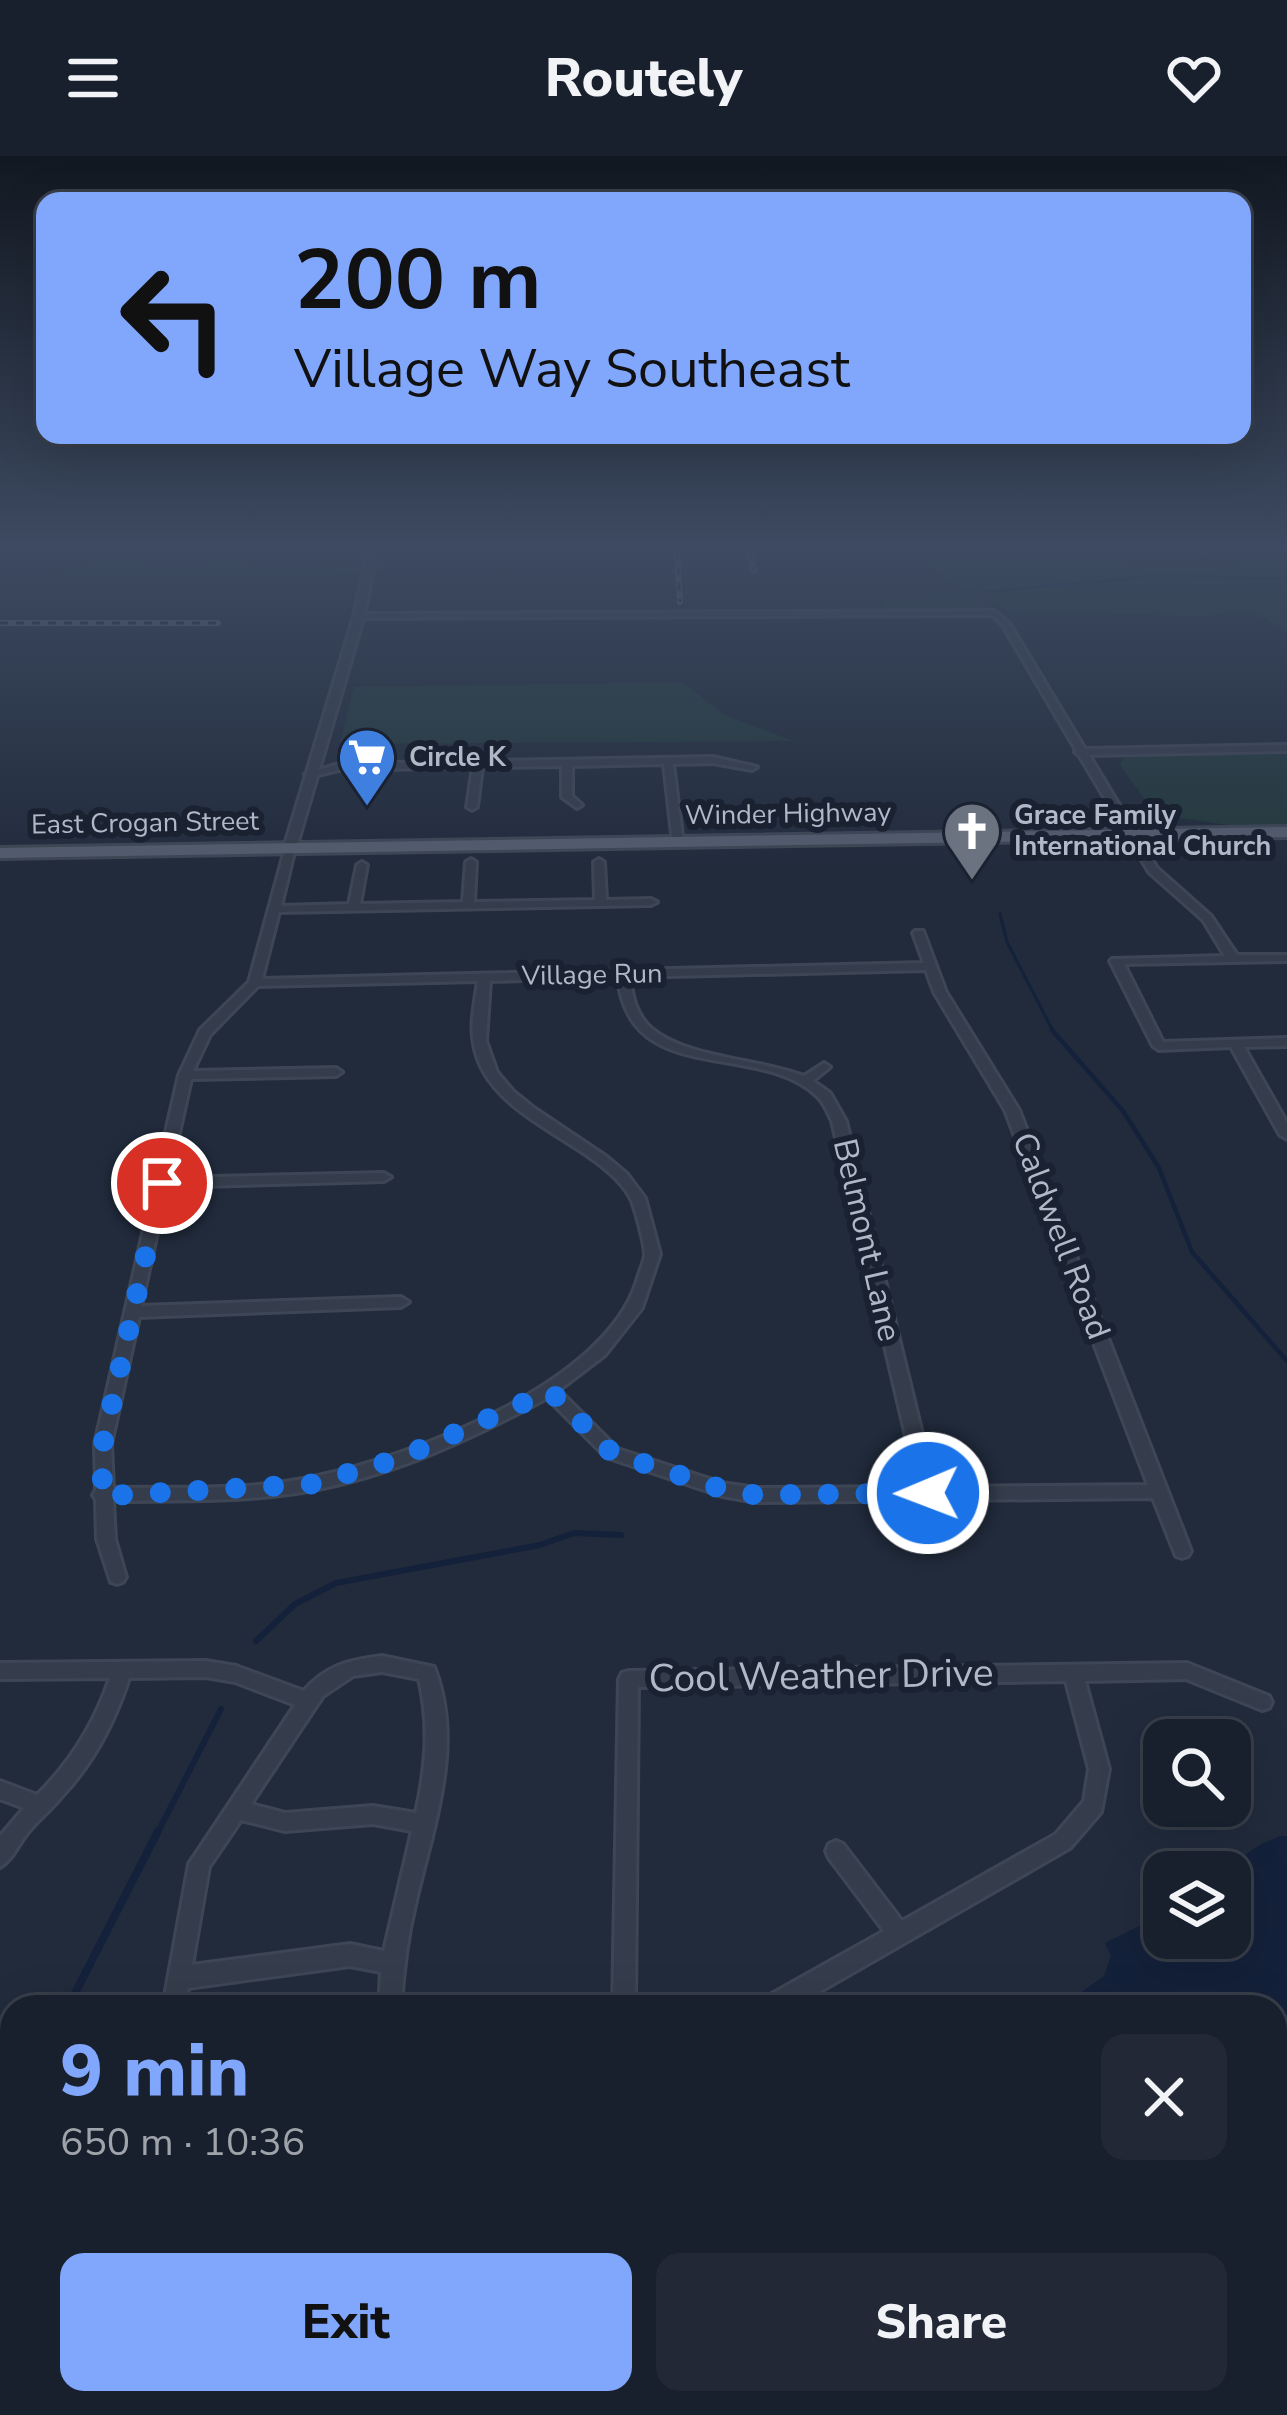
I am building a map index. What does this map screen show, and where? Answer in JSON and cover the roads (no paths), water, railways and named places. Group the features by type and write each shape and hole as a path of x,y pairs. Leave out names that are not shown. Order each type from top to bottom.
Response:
{"main road":[{"name":"Winder Highway","path":"290,848 1287,832"},
{"name":"East Crogan Street","path":"0,854 290,848"}],"street":[{"path":"117,1577 106,1539 103,1444 185,1076 204,1033 255,983 347,656"},
{"path":"1024,656 1153,870 1207,918 1233,959"},
{"path":"1080,752 1287,748"},
{"path":"315,759 338,767"},
{"path":"310,775 338,767 478,764 713,760 752,767"},
{"path":"668,761 678,843"},
{"path":"567,763 567,797 578,805"},
{"path":"472,807 478,764"},
{"path":"468,905 471,862"},
{"path":"599,862 601,903"},
{"path":"354,908 362,865"},
{"path":"275,909 651,902"},
{"name":"Caldwell Road","path":"919,933 928,967 1012,1110 1181,1551"},
{"path":"1287,958 1116,962 1159,1046 1287,1042"},
{"name":"Village Run","path":"255,983 928,967"},
{"path":"623,974 629,1007 656,1036 687,1050 805,1081 824,1067"},
{"path":"102,1496 311,1484 398,1459 550,1391 587,1364 622,1329 647,1283 650,1229 620,1173 512,1095 491,1071 481,1052 484,978"},
{"path":"1235,1043 1287,1135"},
{"path":"185,1076 335,1072"},
{"name":"Belmont Lane","path":"805,1081 826,1097 838,1121 928,1493"},
{"path":"162,1183 384,1177"},
{"path":"133,1312 401,1302"},
{"path":"550,1391 612,1453 722,1489 756,1495 1157,1490"},
{"path":"176,1995 199,1864 316,1690 349,1668 382,1664 427,1672 437,1722 425,1824 389,1963 390,1995"},
{"path":"0,1857 5,1844 106,1722 122,1670"},
{"name":"Cool Weather Drive","path":"624,1995 629,1678 1187,1671 1262,1702"},
{"path":"0,1672 236,1674 310,1702"},
{"path":"792,1995 1064,1841 1094,1804 1099,1768 1073,1673"},
{"path":"0,1790 40,1805"},
{"path":"236,1809 285,1822 373,1815 425,1824"},
{"path":"836,1851 899,1934"},
{"path":"180,1978 350,1955 389,1963"}],"water":[{"path":"1287,1836 1287,1995 1078,1995 1104,1976 1111,1956 1105,1943 1143,1924 1143,1959 1251,1959 1251,1851"}],"waterway":[{"path":"1000,914 1007,942 1053,1031"},
{"path":"1053,1031 1123,1111 1159,1168 1192,1252 1287,1361"},
{"path":"256,1641 295,1604 336,1583 540,1545 574,1533 621,1535"},
{"path":"157,1834 221,1709"},
{"path":"74,1995 158,1831"}],"place":[{"name":"Circle K","path":"367,808"},
{"name":"Grace Family International Church","path":"972,882"}]}
